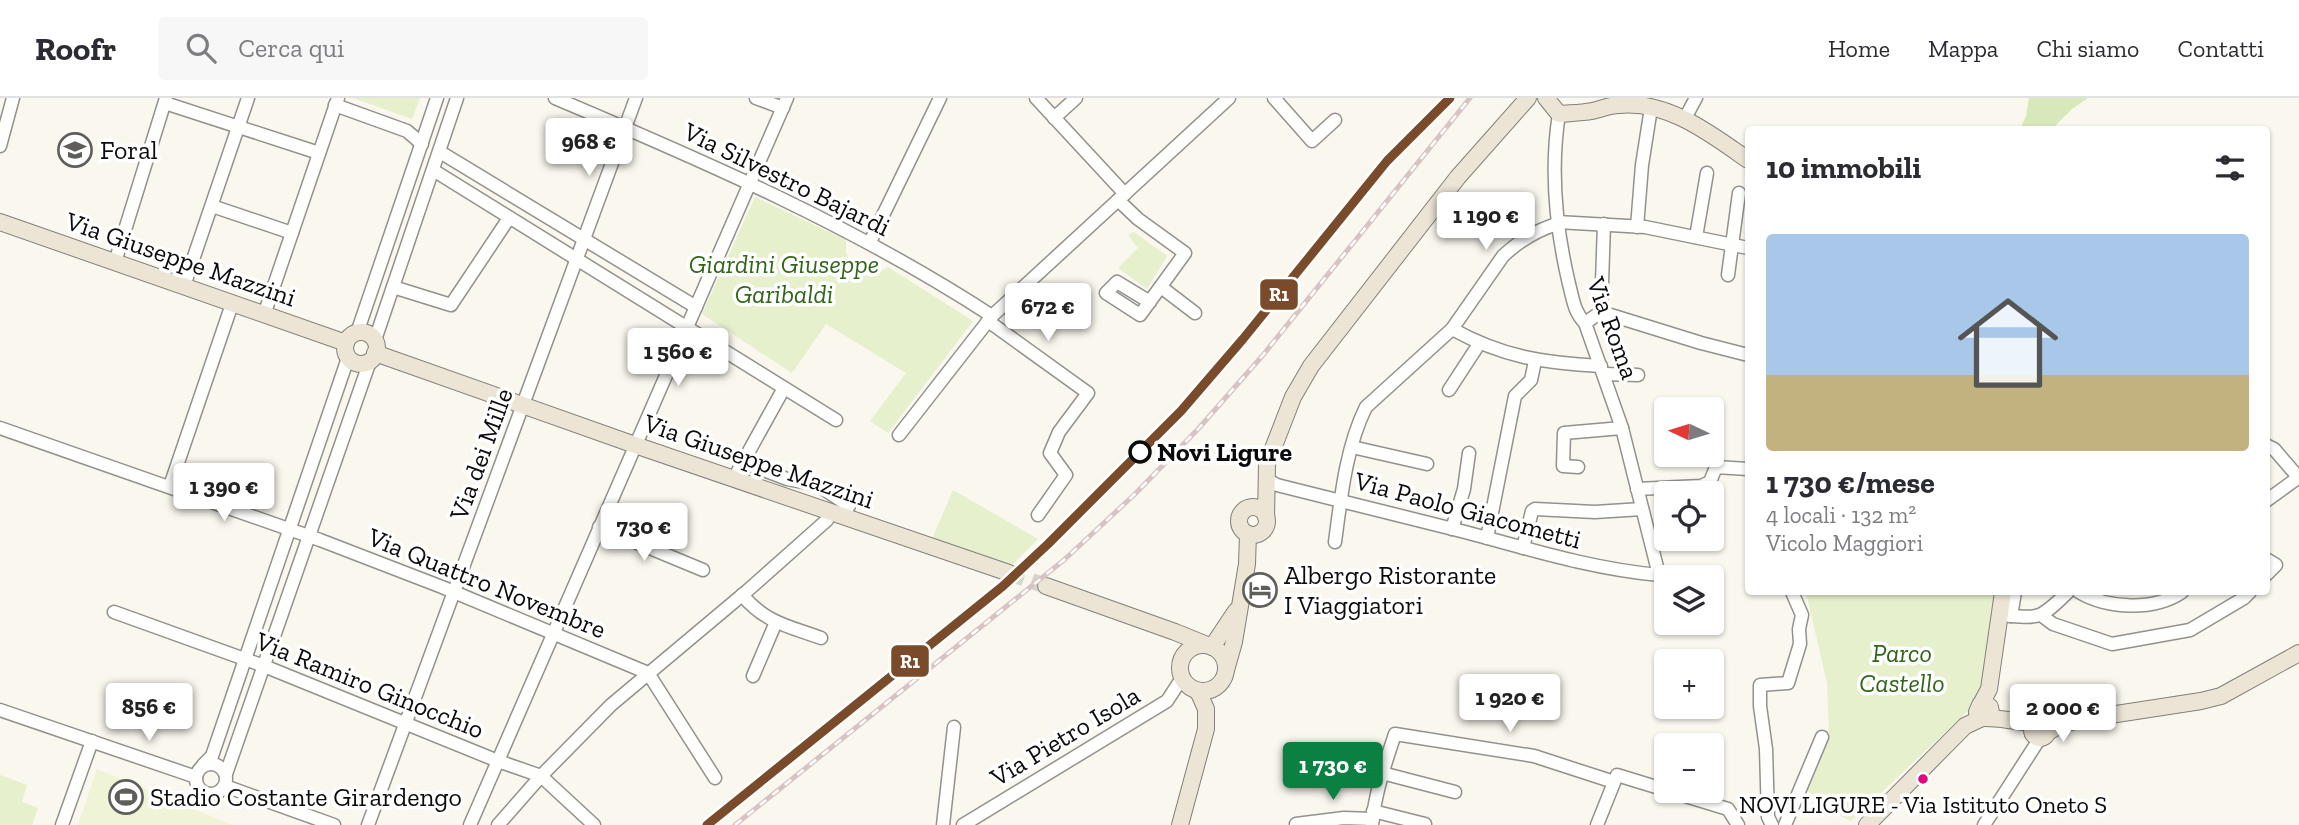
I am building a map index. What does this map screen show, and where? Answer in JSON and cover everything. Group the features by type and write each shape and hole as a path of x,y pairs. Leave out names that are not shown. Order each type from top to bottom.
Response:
{"main road":[{"path":"1199,760 1207,741 1234,642 1247,564 1268,480 1267,464 1293,397 1311,366 1463,170 1528,98"},
{"path":"1546,98 1559,114 1588,112 1619,104 1665,111 1696,124 1745,158"},
{"name":"Via Giuseppe Mazzini","path":"0,222 351,344"},
{"path":"367,334 373,351 360,364 351,344 367,334"},
{"name":"Via Giuseppe Mazzini","path":"373,351 635,445 840,511 1009,573"},
{"path":"1258,528 1240,528 1239,520 1268,480"},
{"path":"1251,507 1260,509 1258,528"},
{"path":"1046,586 1209,646 1222,655 1226,666 1225,675 1211,690 1198,691 1189,687 1182,678 1180,666 1184,655 1196,646 1209,646"},
{"path":"1988,712 1989,690 2005,616 2003,595"},
{"path":"1209,646 1239,606"},
{"path":"1167,630 1179,641 1184,655"},
{"path":"1867,825 1965,726 1988,712 2041,727 2201,701 2221,696 2299,653"},
{"path":"1180,825 1199,760 1207,717 1198,691"}],"street":[{"path":"0,145 13,98"},
{"path":"184,286 248,98"},
{"path":"437,98 212,756 196,777 198,786 205,793 219,793 225,780 457,98"},
{"name":"Via Silvestro Bajardi","path":"555,98 750,183 870,242 990,318 1088,393 1054,441 1050,453 1066,475 1038,515"},
{"name":"Via dei Mille","path":"368,825 636,98"},
{"path":"470,825 785,103 756,98"},
{"path":"870,242 940,98"},
{"path":"1036,98 1138,219 1185,253 1150,302"},
{"path":"1054,118 1076,98"},
{"path":"899,435 990,318 1229,98"},
{"path":"1274,98 1312,141 1335,120"},
{"path":"1684,120 1696,98"},
{"path":"115,262 165,100 319,153"},
{"path":"264,315 336,100 407,131 422,143 432,143 440,151 696,307"},
{"path":"1637,227 1642,165 1651,108"},
{"name":"Via Roma","path":"1559,114 1556,140 1557,223 1576,311 1585,323 1622,428 1656,565"},
{"path":"414,165 422,170 433,171 836,420"},
{"path":"1696,237 1707,173"},
{"path":"1728,275 1739,193"},
{"path":"212,206 292,233"},
{"path":"393,287 451,305 509,218"},
{"path":"1335,542 1357,423 1366,407 1452,329 1503,256 1524,239 1557,223 1604,224 1637,227 1745,247"},
{"path":"1601,312 1604,224"},
{"path":"1161,286 1195,313"},
{"path":"170,486 232,304"},
{"path":"1585,323 1601,312"},
{"path":"1601,312 1745,354"},
{"path":"1452,329 1479,344 1535,361 1638,375"},
{"path":"1449,390 1479,344"},
{"path":"1487,538 1516,396 1531,380 1535,361"},
{"path":"498,825 541,776 611,705 840,511 818,485 740,467 784,388"},
{"path":"0,428 289,529"},
{"path":"1578,467 1563,466 1564,433 1622,428"},
{"path":"1352,447 1427,464"},
{"path":"2270,447 2299,478 2270,498"},
{"path":"1452,529 1464,489 1469,453"},
{"path":"1637,489 1701,486 1710,482 1716,467 1745,469"},
{"name":"Via Paolo Giacometti","path":"1268,480 1277,485 1615,571 1654,575"},
{"path":"1523,548 1532,511 1553,509 1599,512 1642,509"},
{"path":"599,527 703,570"},
{"name":"Via Quattro Novembre","path":"289,529 648,673"},
{"path":"742,595 755,610 776,622 821,638"},
{"path":"1772,825 1768,817 1766,749 1760,685 1788,683 1800,644 1802,614 1793,595"},
{"path":"2014,595 2005,616 2034,618 2064,595"},
{"path":"2087,595 2117,606 2170,600 2178,595"},
{"path":"2041,615 2053,624 2112,644 2190,630 2247,595"},
{"name":"Via Ramiro Ginocchio","path":"114,612 264,666 541,776 594,825"},
{"path":"752,676 776,622"},
{"path":"648,673 715,779"},
{"name":"Via Pietro Isola","path":"963,825 1167,701 1182,678"},
{"path":"0,710 196,777"},
{"name":"Via Pietro Isola","path":"943,825 954,727"},
{"path":"1984,825 2041,727"},
{"path":"1373,818 1382,773 1395,734 1534,756 1654,788"},
{"path":"1785,825 1822,737"},
{"path":"62,825 92,741"},
{"path":"203,765 217,764 225,780 334,825"},
{"path":"1382,773 1455,792"},
{"path":"1597,825 1615,779"},
{"path":"1708,803 1728,809 1738,825"},
{"path":"1296,824 1344,818 1373,818 1425,824"}],"green space":[{"path":"353,98 420,98 412,119"},
{"path":"2029,98 2088,98 2055,126 2021,126"},
{"name":"Giardini Giuseppe Garibaldi","path":"755,197 846,240 846,253 857,273 871,277 888,267 973,321 888,433 870,421 906,373 826,324 792,373 702,314"},
{"path":"1134,232 1167,256 1147,289 1118,268 1138,248 1128,235"},
{"path":"953,490 1038,539 1008,569 932,539"},
{"name":"Parco Castello","path":"1807,595 1995,595 1981,688 1975,704 1851,821 1838,815 1807,790 1829,735 1827,683"},
{"name":"Stadio Costante Girardengo","path":"97,769 232,825 78,825"},
{"path":"0,775 27,785 22,802 38,808 32,825 0,825"}],"tunnel":[{"path":"1009,573 1046,586"}],"railway":[{"path":"707,825 1003,586 1048,544 1181,411 1387,161 1450,98"},
{"path":"735,825 1064,560 1135,494 1199,428 1263,355 1470,98"}],"transit line":[{"name":"R1","path":"707,825 1003,586 1048,544 1181,411 1387,161 1450,98"}],"place":[{"name":"Foral","path":"75,150"},
{"name":"Novi Ligure","path":"1140,452"},
{"name":"Albergo Ristorante I Viaggiatori","path":"1260,590"},
{"name":"NOVI LIGURE - Via Istituto Oneto S","path":"1923,779"},
{"name":"Stadio Costante Girardengo","path":"126,797"}]}
